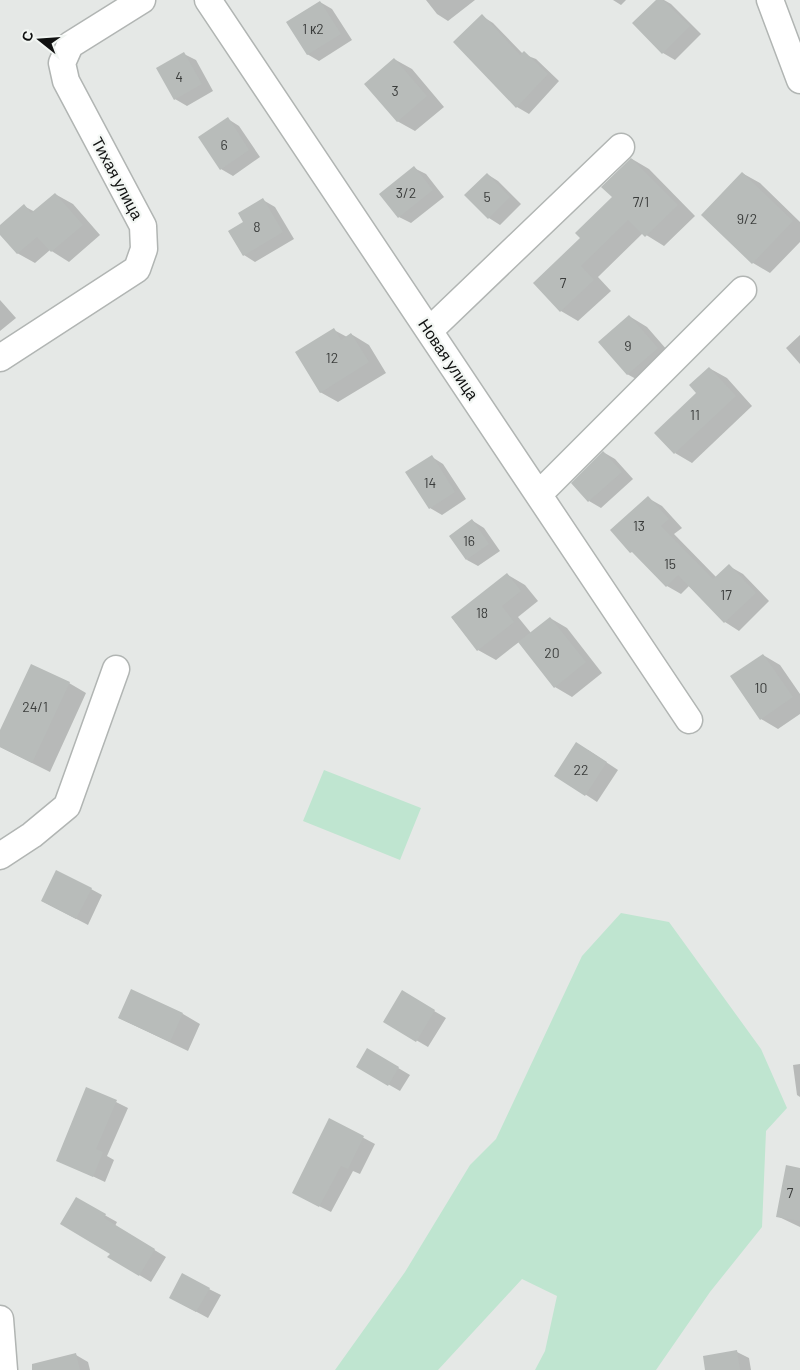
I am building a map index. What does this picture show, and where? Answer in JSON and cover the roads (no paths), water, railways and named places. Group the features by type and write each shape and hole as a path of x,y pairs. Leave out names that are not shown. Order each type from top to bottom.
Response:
{"street":[{"name":"Тихая улица","path":"0,358 138,269 144,249 143,226 66,81 62,63 70,45 142,0"},
{"name":"Новая улица","path":"208,0 689,720"},
{"path":"770,0 800,80"},
{"path":"430,330 621,147"},
{"path":"539,494 743,290"},
{"path":"0,856 32,835 67,806 116,669"},
{"path":"0,1319 4,1370"}]}
